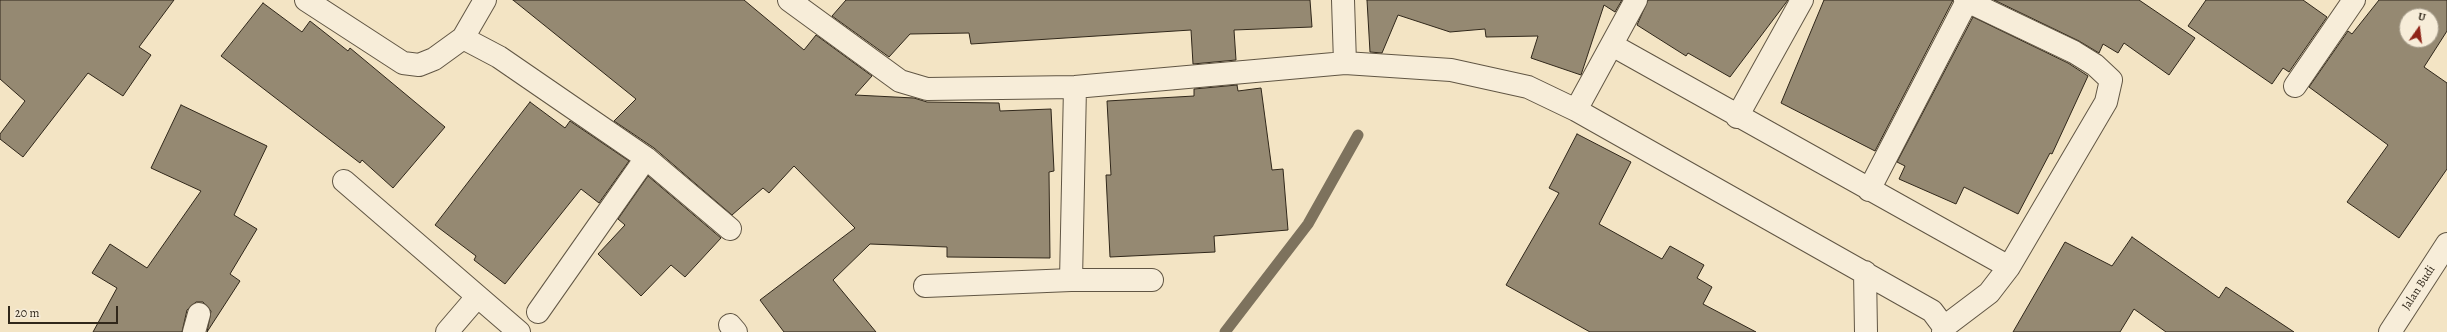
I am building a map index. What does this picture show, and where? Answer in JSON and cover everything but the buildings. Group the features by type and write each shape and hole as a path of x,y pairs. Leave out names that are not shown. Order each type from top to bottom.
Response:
{"street":[{"path":"306,0 403,63 419,65 434,59 463,38 485,0"},
{"path":"788,0 900,81 927,89 1075,87 1345,64 1451,70 1528,87 1576,110 1865,272 1932,311 1944,329 1989,293 2009,267 2106,102 2111,80 2095,65 2074,52 1966,1 1869,190"},
{"path":"1343,0 1345,64"},
{"path":"1576,110 1636,0"},
{"path":"1737,117 1802,0"},
{"path":"2296,86 2354,0"},
{"path":"463,38 499,57 646,158 730,229"},
{"path":"1612,45 1737,117 2009,267"},
{"path":"1071,280 1075,87"},
{"path":"538,312 646,158"},
{"path":"344,181 519,332"},
{"name":"Jalan Budi","path":"2390,332 2447,244"},
{"path":"1865,272 1866,332"},
{"path":"925,286 1071,280 1152,280"},
{"path":"447,332 477,297"}],"waterway":[{"path":"1225,332 1308,224 1358,135"}]}
